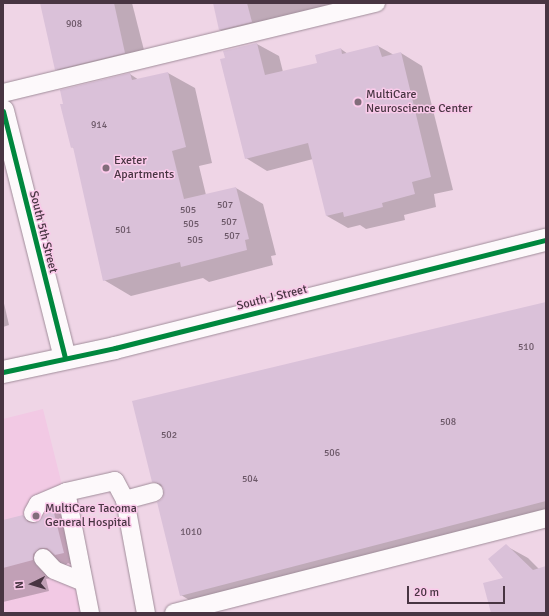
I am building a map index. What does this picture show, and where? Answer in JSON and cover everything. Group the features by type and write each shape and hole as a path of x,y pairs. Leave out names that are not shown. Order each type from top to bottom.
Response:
{"street":[{"name":"South 5th Street","path":"3,111 65,358"},
{"name":"South J Street","path":"3,372 115,348 546,240"}],"lane":[{"path":"3,93 376,3"},
{"path":"33,513 38,504 66,492 115,481 125,500 146,613"},
{"path":"66,492 90,613"},
{"path":"125,500 154,492"},
{"path":"174,613 222,607 546,518"},
{"path":"43,558 54,570 83,582"}],"shaded area":[{"name":"MultiCare Tacoma General Hospital","path":"43,409 94,613 3,613 3,419"}],"building":[{"path":"40,3 114,3 125,53 55,70"},
{"path":"213,3 247,3 252,22 219,30"},
{"name":"MultiCare Neuroscience Center","path":"257,43 265,75 317,63 315,55 341,48 342,54 378,45 382,57 401,52 431,177 412,182 415,194 382,203 383,207 344,217 343,212 326,216 308,143 245,159 220,59 225,58 223,51"},
{"path":"168,72 186,147 172,151 184,199 236,187 249,239 245,240 247,250 181,267 180,262 103,281 73,147 71,148 60,104 63,104 60,90 130,73 132,80"},
{"path":"546,302 546,501 180,596 157,502 162,499 164,490 161,484 152,482 132,401"},
{"name":"MultiCare Tacoma General Hospital","path":"53,509 64,553 55,555 47,548 40,548 33,554 33,560 3,568 3,520 23,515 28,522 34,523"},
{"path":"506,544 533,570 546,566 546,613 491,613 483,583 503,578 488,559"}],"cycle path":[{"path":"3,111 65,357"},
{"path":"3,372 115,348 546,240"}],"place":[{"name":"MultiCare Neuroscience Center","path":"358,102"},
{"name":"Exeter Apartments","path":"106,168"},
{"name":"MultiCare Tacoma General Hospital","path":"36,516"}]}
